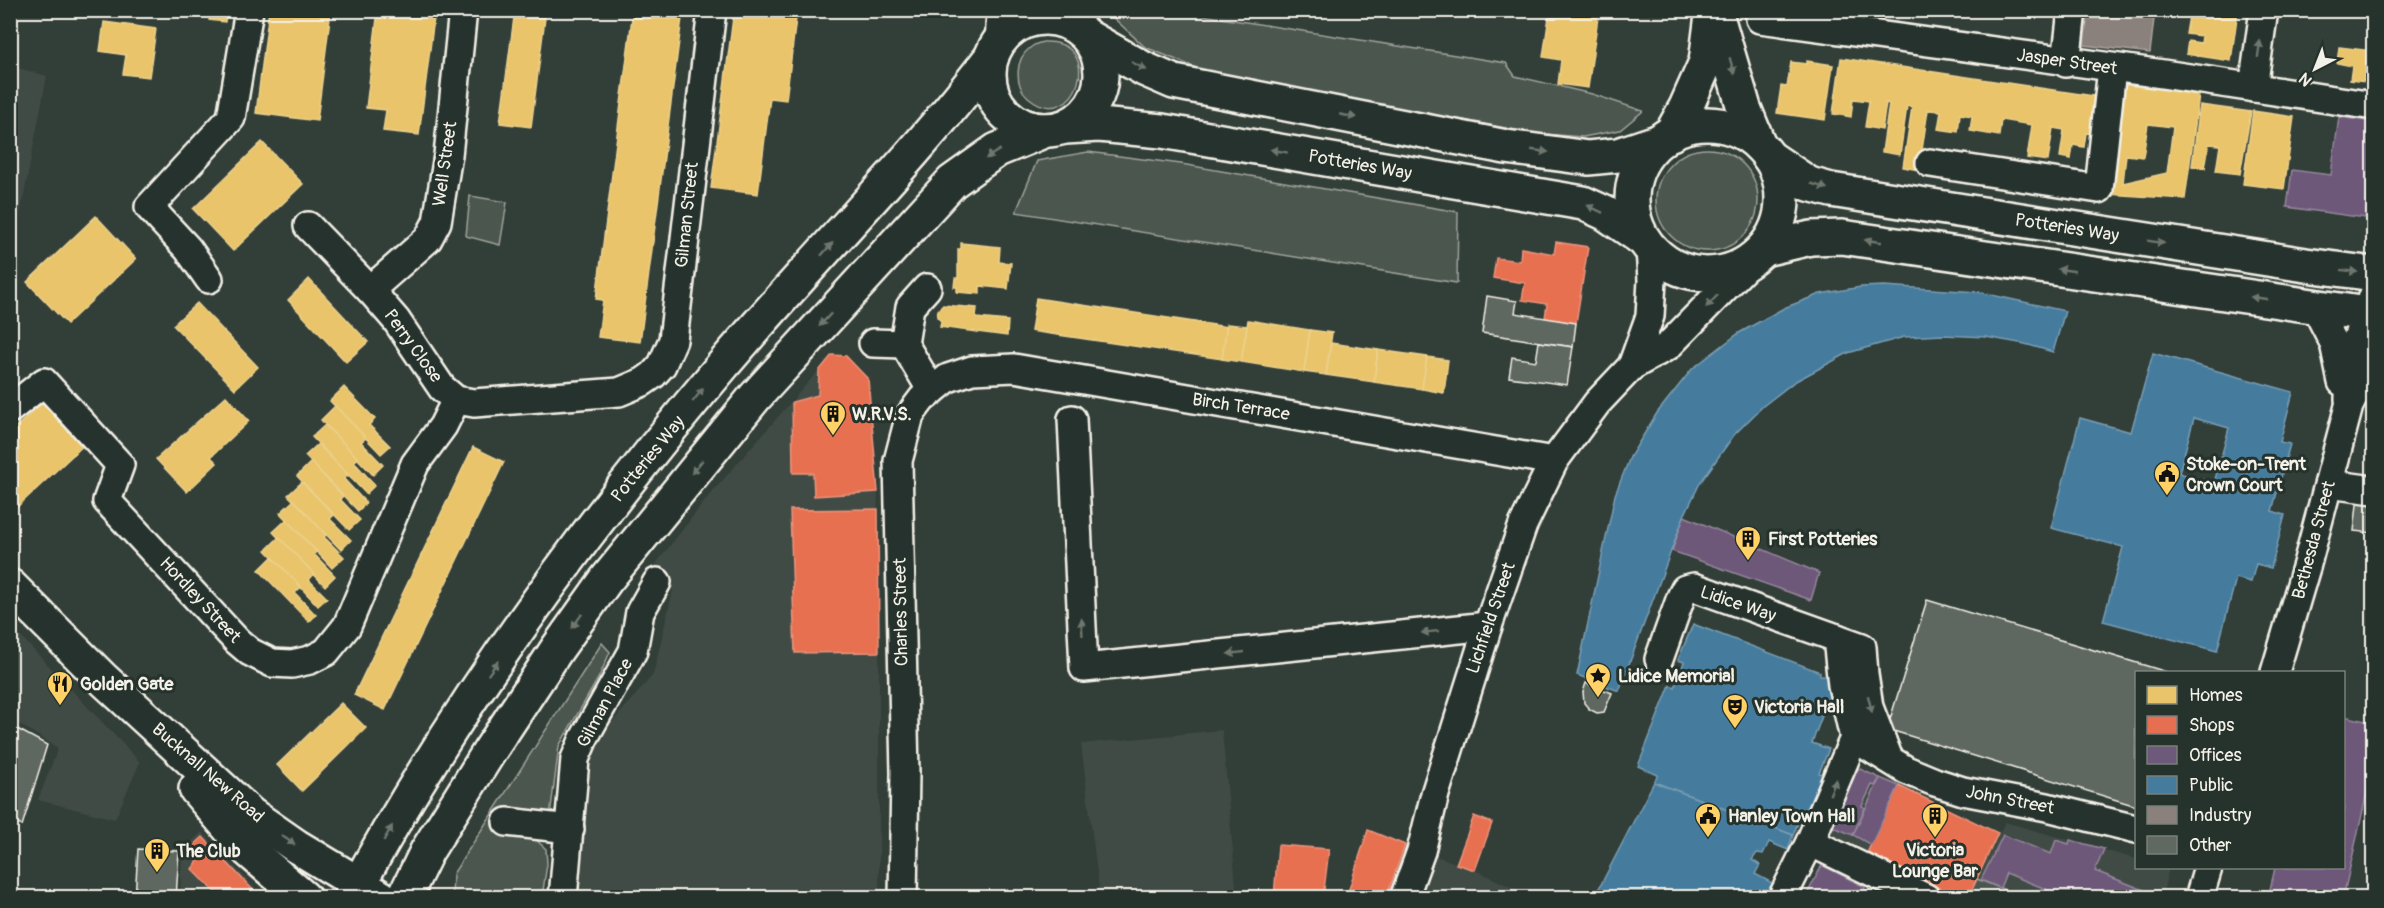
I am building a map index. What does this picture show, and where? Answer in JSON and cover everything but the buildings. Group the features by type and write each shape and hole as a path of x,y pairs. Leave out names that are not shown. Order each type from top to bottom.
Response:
{"main road":[{"path":"1714,10 1706,62 1686,107 1665,137 1642,162 1634,185 1632,202 1634,216 1647,244 1673,266 1698,273 1727,272 1758,254 1812,238 1842,237 2316,308 2372,308"},
{"path":"1714,10 1744,108 1779,177 1782,197 1778,225 1758,254"},
{"path":"1079,27 1098,54 1101,81 1095,100 1082,117 1056,129 1029,128 1012,119 1001,108 992,91 989,76 996,50 1004,37 1019,25 1040,18 1059,20 1079,27 1144,69 1174,82 1506,147 1588,158 1618,155 1690,126 1714,125 1738,131 1764,151"},
{"name":"Potteries Way","path":"364,893 454,725 540,601 617,496 722,366 952,110 996,50"},
{"name":"Potteries Way","path":"404,897 427,851 489,752 606,580 755,397 952,182 997,150 1056,129 1099,125 1162,131 1583,203 1605,213 1647,244"},
{"name":"Potteries Way","path":"1764,151 1809,184 1831,190 2373,274"},
{"name":"Bucknall New Road","path":"10,586 102,678 250,814 364,893"},
{"name":"Bucknall New Road","path":"102,678 248,850 304,897"}],"street":[{"path":"209,279 188,249 149,207 231,118 249,10"},
{"name":"Well Street","path":"370,290 428,240 437,222 448,155 463,10"},
{"name":"Gilman Street","path":"619,392 653,375 669,353 673,340 712,10"},
{"path":"996,50 1000,10"},
{"path":"2066,63 2072,10"},
{"path":"2253,87 2264,10"},
{"name":"Jasper Street","path":"1760,19 1869,22 2066,63 2253,87 2373,106"},
{"path":"1930,163 2099,189 2112,68"},
{"name":"Perry Close","path":"308,226 396,320 442,388 456,400 474,403 619,392"},
{"name":"Lichfield Street","path":"1632,366 1650,316 1652,280 1647,244"},
{"name":"Lichfield Street","path":"1404,897 1421,850 1435,794 1488,626 1523,525 1554,461 1597,404 1632,366 1668,346 1758,254"},
{"path":"927,288 910,306 904,344 932,390"},
{"name":"Bethesda Street","path":"2316,308 2334,343 2349,406"},
{"name":"Bethesda Street","path":"2349,406 2350,362 2354,346 2372,308"},
{"path":"873,343 904,344"},
{"name":"Bethesda Street","path":"2275,671 2282,656 2349,406 2373,357"},
{"name":"Birch Terrace","path":"932,390 948,378 972,370 1014,368 1554,461"},
{"name":"Hordley Street","path":"10,409 44,382 120,465 107,501 237,641 250,652 272,663 292,664 310,660 326,652 347,626 415,464 443,426 456,400"},
{"name":"Charles Street","path":"903,897 905,773 898,461 910,415 932,390"},
{"path":"1072,419 1084,668 1488,626"},
{"path":"2329,484 2373,490"},
{"name":"Gilman Place","path":"563,897 575,759 584,738 633,651 640,612 657,582"},
{"name":"Lidice Way","path":"1659,659 1681,597 1685,589 1694,588 1862,647 1869,707 1889,759"},
{"path":"1782,897 1810,842 1854,738 1842,685 1837,638"},
{"name":"John Street","path":"1854,738 1906,770 1963,791 2047,807 2135,829"},
{"path":"507,822 570,829"},
{"path":"1810,842 1926,897"},
{"path":"2199,897 2207,869"}],"shaded area":[{"path":"1106,11 1176,11 1506,63 1515,76 1592,94 1643,111 1620,130 1583,137 1532,133 1206,72 1145,47"},
{"path":"1043,42 1063,45 1075,55 1079,69 1078,83 1071,96 1060,105 1045,106 1028,97 1020,86 1018,72 1021,59 1031,47"},
{"path":"10,66 47,76 11,262"},
{"path":"1707,149 1727,153 1743,164 1754,180 1758,200 1754,220 1743,236 1727,247 1707,251 1687,247 1671,236 1660,220 1656,200 1660,180 1671,164 1687,153"},
{"path":"1088,152 1181,164 1458,212 1457,283 1016,212 1037,161"},
{"path":"470,196 507,202 500,245 466,236"},
{"path":"832,355 846,356 868,379 878,479 876,616 879,652 879,897 567,898 586,752 653,675 673,590 657,582 648,574 708,497"},
{"path":"10,625 140,762 115,819 38,800 58,748 11,719"},
{"path":"602,643 610,652 599,677 559,746 550,816 531,835 546,849 547,864 542,897 452,898 453,874"},
{"path":"1222,730 1237,897 1100,897 1081,744"},
{"path":"1858,768 1899,786 1867,853 1827,834"},
{"path":"2005,822 2135,859 2135,869 2169,869 2162,897 2023,897 1977,879"},
{"path":"202,832 263,897 180,898 182,851"},
{"path":"1405,845 1475,870 1533,897 1386,898"},
{"path":"1977,879 2023,897 1968,898"}],"place":[{"name":"W.R.V.S.","path":"833,437"},
{"name":"Stoke-on-Trent Crown Court","path":"2167,497"},
{"name":"First Potteries","path":"1748,562"},
{"name":"Lidice Memorial","path":"1598,699"},
{"name":"Golden Gate","path":"60,707"},
{"name":"Victoria Hall","path":"1735,730"},
{"name":"Hanley Town Hall","path":"1708,839"},
{"name":"Victoria Lounge Bar","path":"1935,839"},
{"name":"The Club","path":"157,874"}]}
